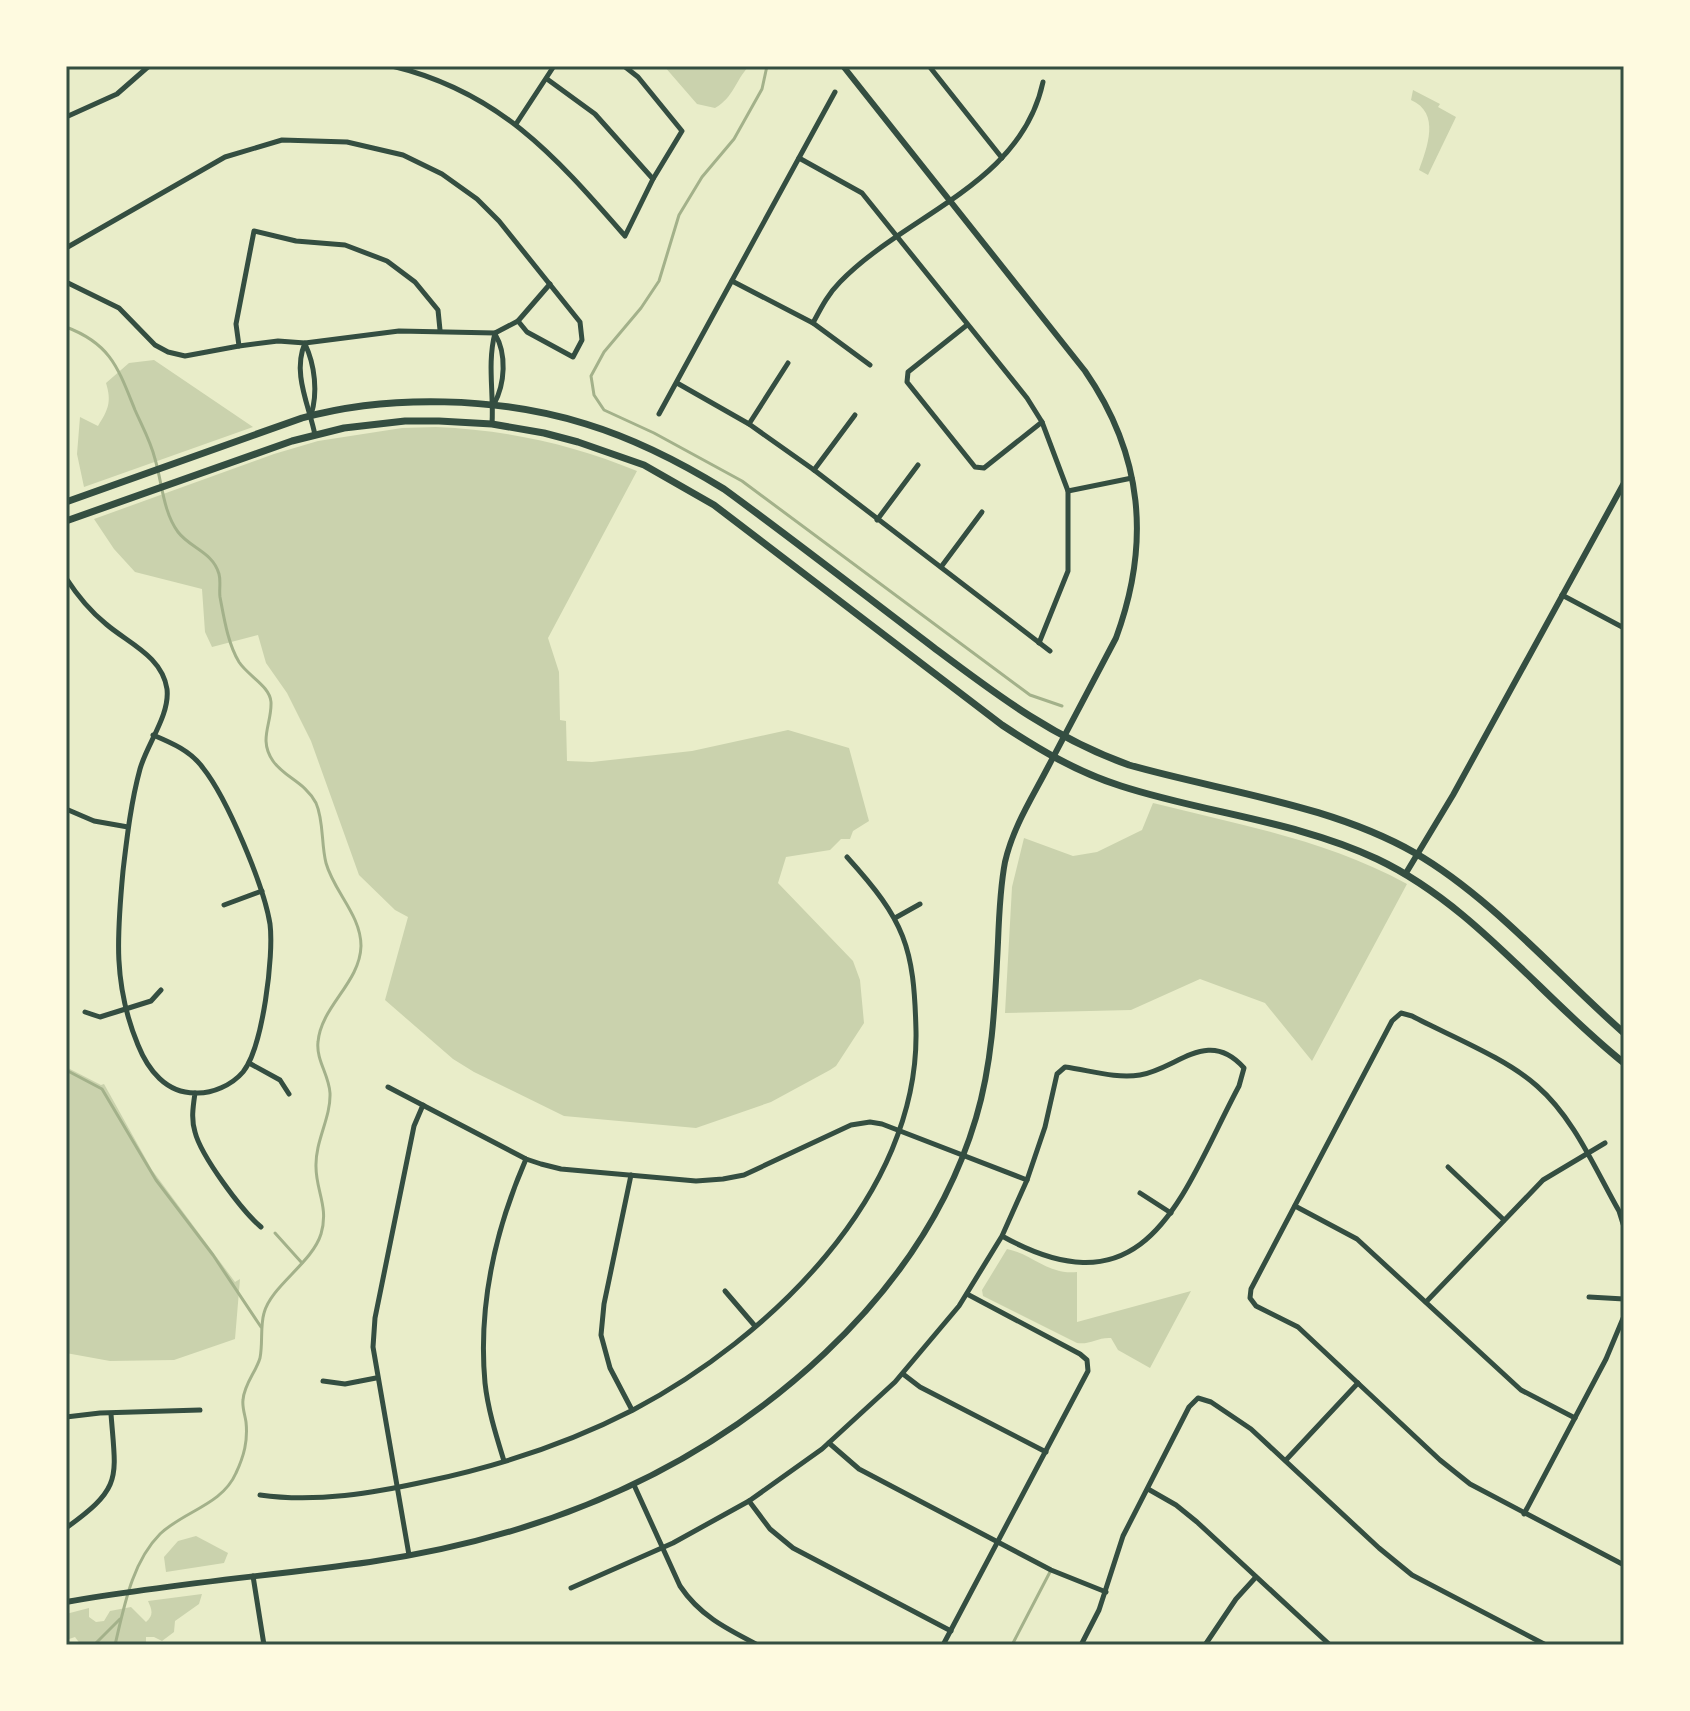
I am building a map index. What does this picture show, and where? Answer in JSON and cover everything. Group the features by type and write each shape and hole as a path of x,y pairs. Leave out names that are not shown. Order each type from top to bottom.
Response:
{"main road":[{"path":"66,502 311,415 402,403 450,402 493,406 585,423 675,460 724,489 1011,706 1063,738 1129,765 1346,822 1417,855 1455,879 1484,903 1624,1033"},
{"path":"66,521 281,444 344,428 405,421 492,424 578,442 644,465 714,505 1002,725 1053,758 1124,787 1338,843 1406,873 1471,924 1624,1063"},
{"path":"875,627 886,612"}],"street":[{"path":"66,117 117,94 149,66"},
{"path":"392,66 426,74 459,88 516,124 563,165 625,236 653,179 682,131 638,77 624,66"},
{"path":"516,124 554,66"},
{"path":"66,1602 148,1588 409,1555 539,1522 634,1485 734,1428 796,1380 872,1305 925,1233 964,1155 988,1073 994,1029 1001,886 1006,859 1021,817 1116,638 1133,583 1138,538 1133,477 1119,432 1096,386 843,66"},
{"path":"929,66 1002,158"},
{"path":"547,79 595,114 653,179"},
{"path":"813,323 824,302 841,281 950,201 1002,158 1038,102 1043,82"},
{"path":"659,414 835,92"},
{"path":"66,248 225,157 282,140 347,142 403,155 442,174 477,199 499,221 580,322 582,340 573,357 527,332 518,321"},
{"path":"799,158 862,193 1027,398 1042,422 1068,491 1068,571 1039,643"},
{"path":"239,346 236,324 254,231 296,241 345,245 387,261 415,282 438,310 440,330"},
{"path":"732,281 813,323 870,365"},
{"path":"66,282 119,308 145,337 168,352 185,356 278,341 305,343 399,331 495,333 518,321 550,284"},
{"path":"967,325 908,372 907,382 975,467 984,468 1042,422"},
{"path":"493,406 502,390 502,346 495,333"},
{"path":"492,424 491,347 495,333"},
{"path":"305,343 299,356 305,402 315,435"},
{"path":"305,343 310,354 315,400 311,415"},
{"path":"749,424 788,363"},
{"path":"677,383 749,424 814,470 1050,651"},
{"path":"814,470 855,415"},
{"path":"877,520 918,465"},
{"path":"1068,491 1133,477"},
{"path":"1406,873 1453,795 1624,483"},
{"path":"941,567 982,512"},
{"path":"66,578 86,605 159,667 166,685 167,697 141,765 128,827 117,933 118,966 125,1009 143,1057 154,1074 185,1093 214,1091 241,1074 255,1047 271,963 270,923 262,891 217,788 203,768 182,749 153,735"},
{"path":"1562,595 1624,628"},
{"path":"66,809 94,821 128,827"},
{"path":"260,1495 333,1496 397,1488 504,1462 574,1437 632,1410 693,1375 755,1326 799,1285 842,1234 878,1178 900,1131 914,1080 915,1013 911,961 895,918 874,887 847,857"},
{"path":"224,905 262,891"},
{"path":"895,918 920,904"},
{"path":"85,1012 100,1017 151,1001 161,990"},
{"path":"1624,1227 1619,1211 1556,1105 1536,1085 1511,1067 1401,1013 1392,1021 1251,1289 1250,1298 1256,1306 1298,1327 1456,1474 1524,1514 1624,1565"},
{"path":"571,1588 662,1548 749,1501 829,1443 903,1374 967,1294 1002,1236 1027,1180 1045,1127 1057,1074 1065,1067 1118,1076 1142,1075 1190,1053 1209,1050 1233,1058 1244,1068 1239,1086 1171,1213 1145,1242 1105,1261 1082,1264 1046,1258 1002,1236"},
{"path":"249,1063 280,1080 289,1094"},
{"path":"388,1087 526,1159 561,1169 696,1181 723,1179 763,1167 851,1125 870,1122 1027,1180"},
{"path":"195,1093 192,1113 200,1145 247,1215 261,1227"},
{"path":"409,1555 373,1347 375,1318 414,1126 423,1105"},
{"path":"1426,1302 1543,1180 1605,1143"},
{"path":"504,1462 485,1385 484,1326 489,1283 505,1212 526,1159"},
{"path":"1448,1167 1504,1220"},
{"path":"631,1175 604,1304 601,1335 610,1368 632,1410"},
{"path":"1140,1193 1171,1213"},
{"path":"1295,1206 1357,1239 1521,1390 1575,1418"},
{"path":"725,1291 755,1326"},
{"path":"943,1645 1088,1371 1087,1360 1080,1354 967,1294"},
{"path":"1589,1297 1624,1299"},
{"path":"1524,1514 1624,1316"},
{"path":"903,1374 920,1387 1046,1452"},
{"path":"323,1381 345,1384 376,1378"},
{"path":"1286,1460 1358,1383"},
{"path":"1081,1645 1106,1592 1123,1536 1189,1407 1198,1398 1234,1416 1412,1575 1546,1645"},
{"path":"66,1417 200,1410"},
{"path":"66,1528 108,1491 114,1478 111,1414"},
{"path":"829,1443 859,1469 1068,1578 1106,1592"},
{"path":"634,1485 690,1601 709,1619 758,1645"},
{"path":"1148,1489 1187,1514 1330,1645"},
{"path":"749,1501 770,1529 793,1548 951,1631"},
{"path":"253,1576 264,1645"},
{"path":"1205,1645 1236,1599 1256,1577"}],"green space":[{"path":"664,66 749,66 726,99 715,108 697,104"},
{"path":"1413,90 1440,104 1438,107 1456,117 1428,175 1419,170 1428,142 1429,122 1426,113 1411,100"},
{"path":"154,360 253,427 84,487 77,454 80,417 98,426 108,406 106,383 129,363"},
{"path":"402,428 488,431 538,440 588,453 637,471 548,638 559,672 560,720 566,721 567,761 592,762 692,751 788,730 849,748 869,821 853,831 850,839 841,839 830,850 786,857 778,883 853,961 860,980 864,1023 836,1066 830,1070 771,1102 696,1128 564,1116 453,1059 385,1000 408,917 395,910 359,875 311,741 287,693 266,663 258,635 212,647 205,632 202,589 135,572 114,549 94,519 318,441"},
{"path":"1153,803 1314,845 1407,884 1312,1061 1265,1003 1200,979 1131,1010 1005,1013 1012,887 1024,838 1073,856 1097,852 1142,830"},
{"path":"66,1067 104,1084 152,1170 235,1282 240,1279 235,1339 174,1360 110,1361 66,1353"},
{"path":"1007,1249 1057,1270 1077,1272 1077,1322 1191,1291 1150,1368 1118,1350 1111,1338 1077,1343 983,1296 982,1290"},
{"path":"196,1536 228,1553 224,1563 166,1572 164,1557 178,1541"},
{"path":"202,1594 199,1604 175,1621 174,1632 162,1641 146,1637 146,1645 81,1645 75,1637 66,1637 66,1614 89,1608 89,1617 96,1622 104,1621 110,1611 131,1607 146,1622 152,1612 148,1601"}],"waterway":[{"path":"767,66 762,89 734,139 702,177 679,215 659,281 604,352 591,376 594,395 604,410 654,433 742,481 1030,695 1062,706"},
{"path":"66,327 93,341 118,370 151,446 173,524 216,567 232,647 239,662 270,696 266,746 278,767 306,790 316,803 326,863 357,924 361,946 354,972 326,1017 318,1042 330,1093 316,1157 324,1216 321,1234 309,1255 275,1293 264,1313 260,1358 244,1394 246,1442 236,1473 222,1493 170,1526 150,1545 130,1586 115,1645"},
{"path":"66,1070 102,1089 156,1180 213,1255 261,1327"},
{"path":"275,1233 302,1263"},
{"path":"1012,1645 1051,1570"},
{"path":"94,1645 120,1619"}]}
